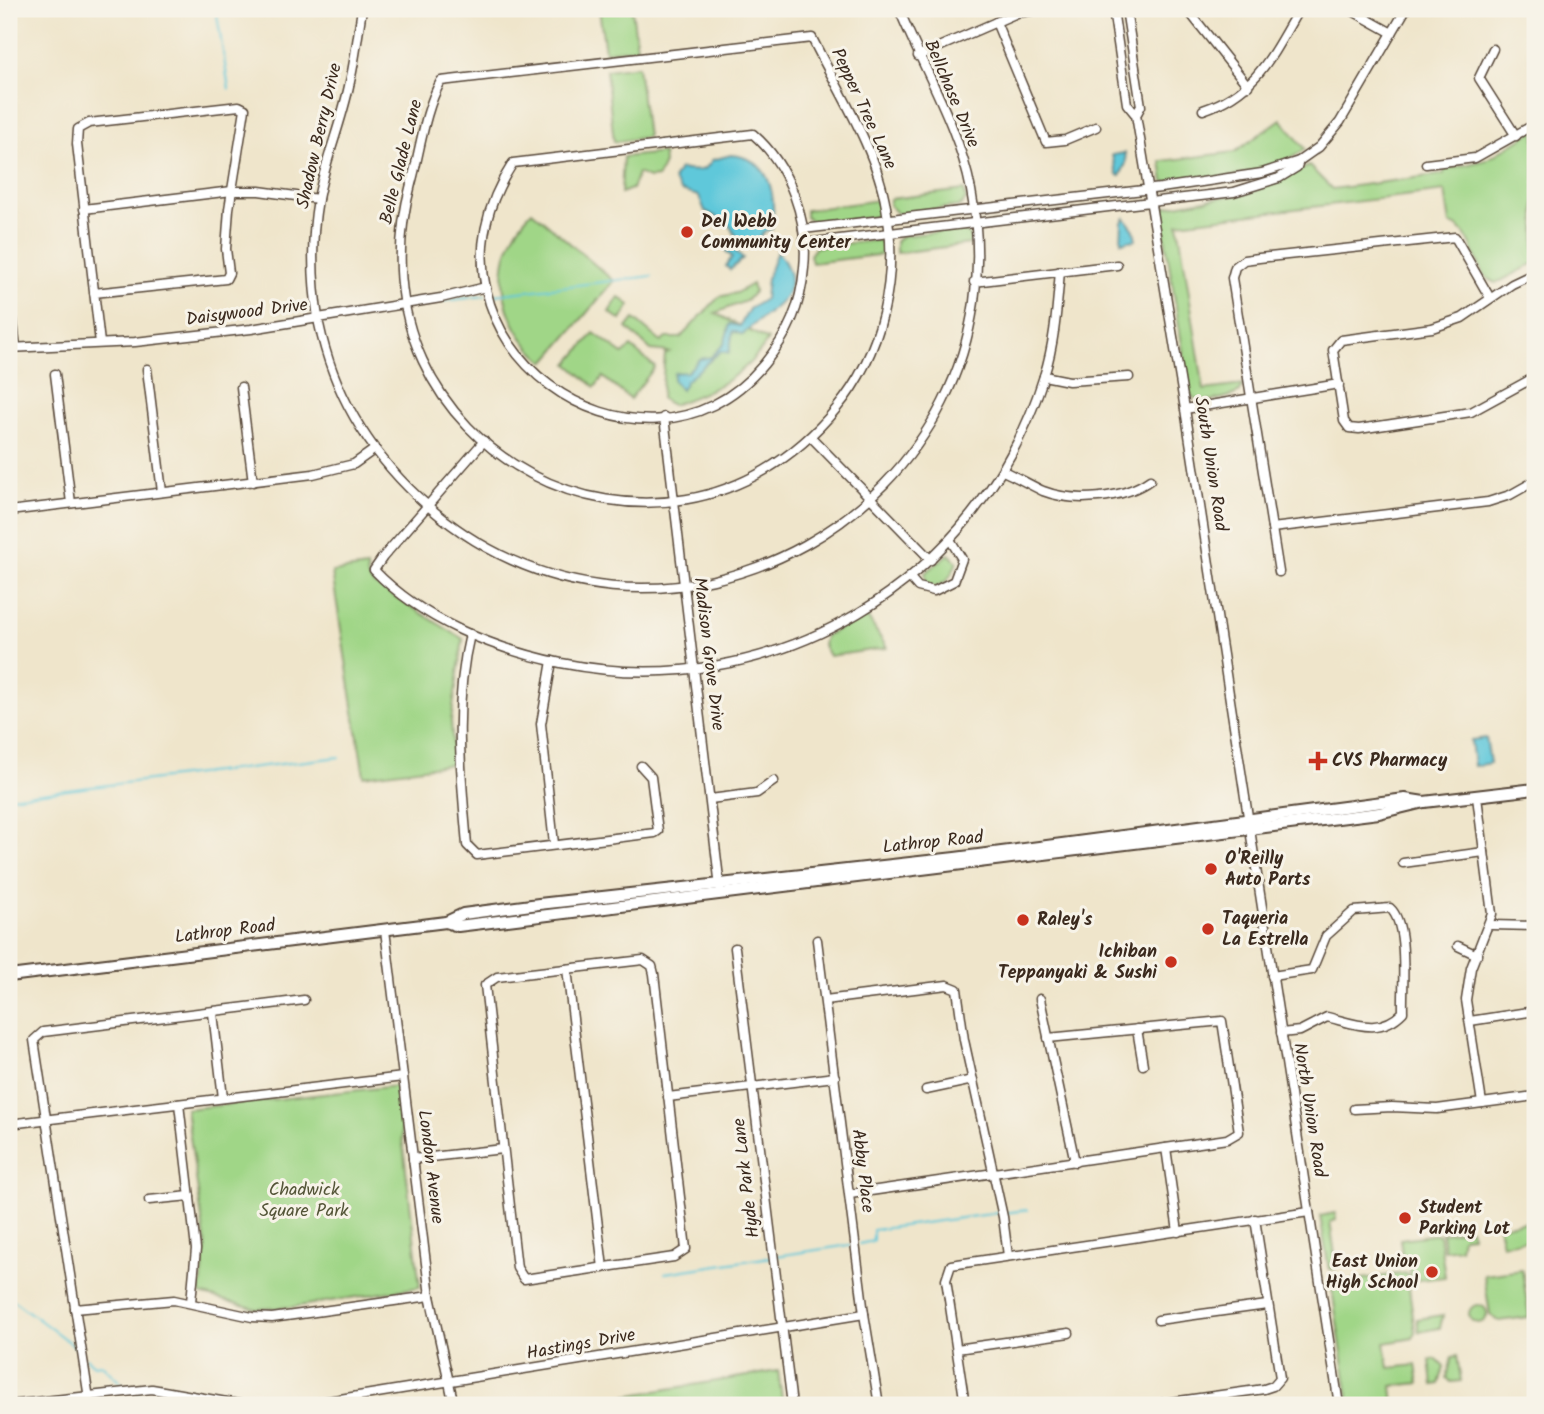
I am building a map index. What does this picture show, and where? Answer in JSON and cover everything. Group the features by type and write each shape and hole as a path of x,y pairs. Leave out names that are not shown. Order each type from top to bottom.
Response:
{"main road":[{"name":"Lathrop Road","path":"9,976 446,922 458,926 720,889 962,862 1249,825 1379,813 1424,802 1535,789"}],"street":[{"name":"Shadow Berry Drive","path":"362,9 349,85 318,200 314,281 318,319 338,385 375,449 395,475 429,507 474,541 514,562 552,575 603,585 637,588 684,586"},
{"name":"Bellchase Drive","path":"684,586 754,569 791,554 828,532 871,498 912,451 933,420 963,351 974,282 971,191 956,139 899,9"},
{"path":"918,56 1017,13 1043,9"},
{"path":"1056,9 1077,10"},
{"name":"South Union Road","path":"1113,9 1128,104 1136,115 1185,409 1249,825"},
{"name":"South Union Road","path":"1126,9 1141,106 1136,115"},
{"path":"1187,9 1248,86"},
{"path":"1203,110 1224,103 1248,86 1269,60 1299,9"},
{"path":"1349,9 1392,33"},
{"path":"803,229 1147,189 1262,173 1299,162 1320,147 1340,122 1406,9"},
{"path":"996,22 1046,142 1065,140 1096,127"},
{"name":"Belle Glade Lane","path":"673,500 627,502 575,492 519,468 459,418 428,375 416,351 402,304 399,276 402,215 441,81 812,38"},
{"name":"Pepper Tree Lane","path":"673,500 726,489 782,460 811,437 858,378 881,325 890,265 889,233 876,168 812,38"},
{"path":"1493,49 1479,78 1516,136"},
{"path":"94,293 226,279 229,273 226,249 232,191 245,109 239,106 82,125 76,135 84,209 94,293 100,343"},
{"path":"1426,164 1475,158 1535,124"},
{"path":"753,134 788,181 806,243 800,300 776,350 736,390 698,410 664,417 641,419 598,411 547,385 522,361 501,332 489,305 486,288 484,254 491,202 513,163 753,134"},
{"path":"806,243 1234,192 1279,178 1297,167 1299,162"},
{"path":"84,209 232,191 260,191 318,200"},
{"path":"1279,572 1232,278 1235,267 1244,260 1455,237 1490,298"},
{"path":"974,282 1117,265"},
{"path":"484,441 374,570 387,583 430,613 470,634 530,657 590,669 635,673 695,669 726,665 783,649 829,629 911,579 951,541 1003,471 1044,376 1054,332 1060,271"},
{"path":"1535,273 1490,298 1462,318 1432,328 1341,340 1335,344 1345,421 1349,428 1359,429 1471,412 1535,377"},
{"path":"9,286 13,348"},
{"name":"Daisywood Drive","path":"13,348 180,337 318,319 486,288"},
{"path":"147,369 162,492"},
{"path":"55,374 71,503"},
{"path":"1044,376 1069,381 1129,377"},
{"path":"1185,409 1339,384"},
{"path":"241,387 253,481"},
{"name":"Madison Grove Drive","path":"664,417 720,889"},
{"path":"811,437 931,560"},
{"path":"9,511 339,470 375,449"},
{"path":"1003,471 1045,492 1073,497 1138,489 1150,480"},
{"path":"1272,528 1488,502 1510,495 1535,481"},
{"path":"911,579 918,587 934,591 954,581 962,559 951,541"},
{"path":"470,634 458,702 458,741 467,845 472,853 477,855 657,831 651,777 641,766"},
{"path":"552,661 541,724 554,844"},
{"path":"710,799 757,793 774,781"},
{"path":"1477,797 1491,892 1491,925 1467,985 1482,1103"},
{"name":"North Union Road","path":"1249,825 1339,1405"},
{"path":"1403,863 1484,852"},
{"path":"1272,976 1312,970 1326,936 1354,911 1390,908 1397,915 1403,953 1403,1012 1395,1021 1372,1028 1326,1017 1300,1031 1281,1033"},
{"path":"1491,925 1535,926"},
{"name":"London Avenue","path":"385,930 430,1296 454,1405"},
{"name":"Abby Place","path":"817,940 864,1314 879,1405"},
{"path":"1458,946 1477,955"},
{"name":"Hyde Park Lane","path":"735,948 792,1405"},
{"path":"634,960 648,962 654,974 685,1251 674,1257 531,1280 518,1273 485,985 497,976 567,969 634,960"},
{"path":"567,969 603,1268"},
{"path":"825,1000 953,986 959,993 973,1080 1008,1256"},
{"path":"1040,999 1075,1162"},
{"path":"90,1405 34,1041 43,1032 304,1000"},
{"path":"1470,1021 1535,1012"},
{"path":"213,1013 223,1098"},
{"path":"850,1194 1235,1136 1240,1125 1222,1021 1048,1038"},
{"path":"1138,1029 1143,1065"},
{"path":"9,1124 403,1077"},
{"path":"668,1097 835,1077"},
{"path":"926,1090 973,1080"},
{"path":"1354,1110 1392,1107 1437,1110 1535,1096"},
{"path":"179,1104 196,1249 191,1302"},
{"path":"1166,1148 1178,1232"},
{"path":"414,1159 503,1149"},
{"path":"149,1200 190,1196"},
{"path":"965,1405 946,1280 951,1265 1309,1212"},
{"path":"1150,1405 1251,1391 1273,1386 1280,1378 1255,1219"},
{"path":"75,1309 139,1301 191,1302 234,1314 272,1318 430,1296"},
{"path":"1158,1320 1267,1304"},
{"name":"Hastings Drive","path":"303,1405 864,1314"},
{"path":"957,1349 1069,1333"},
{"path":"9,1405 152,1389 244,1405"}],"green space":[{"path":"599,9 632,9 637,48 605,52"},
{"path":"638,66 647,137 614,142 606,70"},
{"path":"1281,119 1305,149 1291,158 1238,175 1164,182 1161,161 1235,152"},
{"path":"1535,130 1535,263 1497,283 1489,280 1484,273 1465,235 1450,224 1445,191 1178,223 1204,390 1243,385 1240,392 1215,400 1201,400 1190,395 1161,213 1164,207 1252,192 1309,166 1332,189 1444,174 1444,170 1486,160"},
{"path":"663,153 664,163 658,177 649,178 638,173 632,189 621,193 623,157"},
{"path":"964,190 966,199 961,206 898,214 889,205 890,199"},
{"path":"879,200 881,212 874,217 814,224 806,217 806,210"},
{"path":"532,211 614,281 545,362 516,329 504,289 508,248"},
{"path":"962,229 970,235 970,244 896,253 896,241 902,236"},
{"path":"878,240 885,245 885,254 812,263 810,255 816,247"},
{"path":"752,284 754,292 746,301 715,313 768,340 759,353 738,373 714,388 672,405 661,399 665,354 669,352 651,350 627,328 634,319 661,342 666,338 680,338 719,297 736,293"},
{"path":"619,297 630,305 621,320 609,312"},
{"path":"594,333 623,354 631,347 655,367 630,399 603,377 595,387 568,364"},
{"path":"949,554 957,562 946,581 937,586 926,584 925,573"},
{"path":"367,567 368,578 374,584 463,639 451,721 454,764 364,776 332,572"},
{"path":"866,615 887,648 829,656 823,645 825,636"},
{"name":"Chadwick Square Park","path":"396,1086 420,1287 293,1307 257,1309 200,1294 206,1247 186,1109"},
{"path":"1335,1213 1336,1220 1330,1222 1337,1268 1329,1270 1320,1216"},
{"path":"1526,1222 1530,1240 1502,1244 1498,1226"},
{"path":"1470,1229 1471,1236 1462,1237 1460,1248 1444,1250 1442,1233"},
{"path":"1439,1234 1445,1277 1411,1281 1409,1262 1403,1262 1400,1239"},
{"path":"1522,1270 1529,1317 1499,1321 1490,1315 1484,1275"},
{"path":"1407,1273 1415,1332 1413,1338 1385,1343 1389,1368 1416,1365 1419,1383 1392,1386 1394,1405 1350,1405 1331,1283"},
{"path":"1478,1305 1484,1308 1487,1314 1484,1320 1478,1323 1472,1320 1469,1314 1472,1308"},
{"path":"1443,1315 1440,1328 1419,1332 1417,1319"},
{"path":"1457,1356 1461,1381 1451,1382 1447,1378 1452,1357"},
{"path":"1436,1359 1444,1367 1439,1384 1433,1385 1430,1360"},
{"path":"778,1371 783,1405 681,1405 680,1400 620,1405 619,1397"}],"water":[{"path":"1125,153 1126,163 1120,176 1117,175 1112,155"},
{"path":"731,155 755,163 763,171 772,192 772,229 764,232 753,245 739,240 727,222 705,211 699,196 681,191 673,180 679,169 701,170 712,160"},
{"path":"1125,218 1134,230 1136,240 1121,242 1122,222"},
{"path":"727,247 743,258 730,270 726,266 732,257 726,251"},
{"path":"777,251 791,280 789,291 774,309 743,335 733,331 729,353 721,351 686,381 681,390 673,380 674,373 687,372 700,359 711,357 724,344 730,324 740,326 749,309 765,299 767,279"},
{"path":"1486,738 1490,763 1474,766 1471,740"}],"waterway":[{"path":"216,9 229,89"},
{"path":"494,295 652,276"},
{"path":"444,301 485,296"},
{"path":"9,797 339,757"},
{"path":"1004,1213 1027,1210"},
{"path":"859,1244 873,1241 873,1230 998,1213"},
{"path":"776,1256 850,1245"},
{"path":"665,1273 771,1257"},
{"path":"9,1297 78,1349"},
{"path":"86,1358 94,1365 101,1364 127,1389"},
{"path":"138,1395 151,1405"}],"place":[{"name":"Del Webb Community Center","path":"687,232"},
{"name":"CVS Pharmacy","path":"1318,761"},
{"name":"O'Reilly Auto Parts","path":"1211,869"},
{"name":"Raley's","path":"1023,920"},
{"name":"Taqueria La Estrella","path":"1208,929"},
{"name":"Ichiban Teppanyaki & Sushi","path":"1171,962"},
{"name":"Student Parking Lot","path":"1405,1218"},
{"name":"East Union High School","path":"1432,1272"}]}
